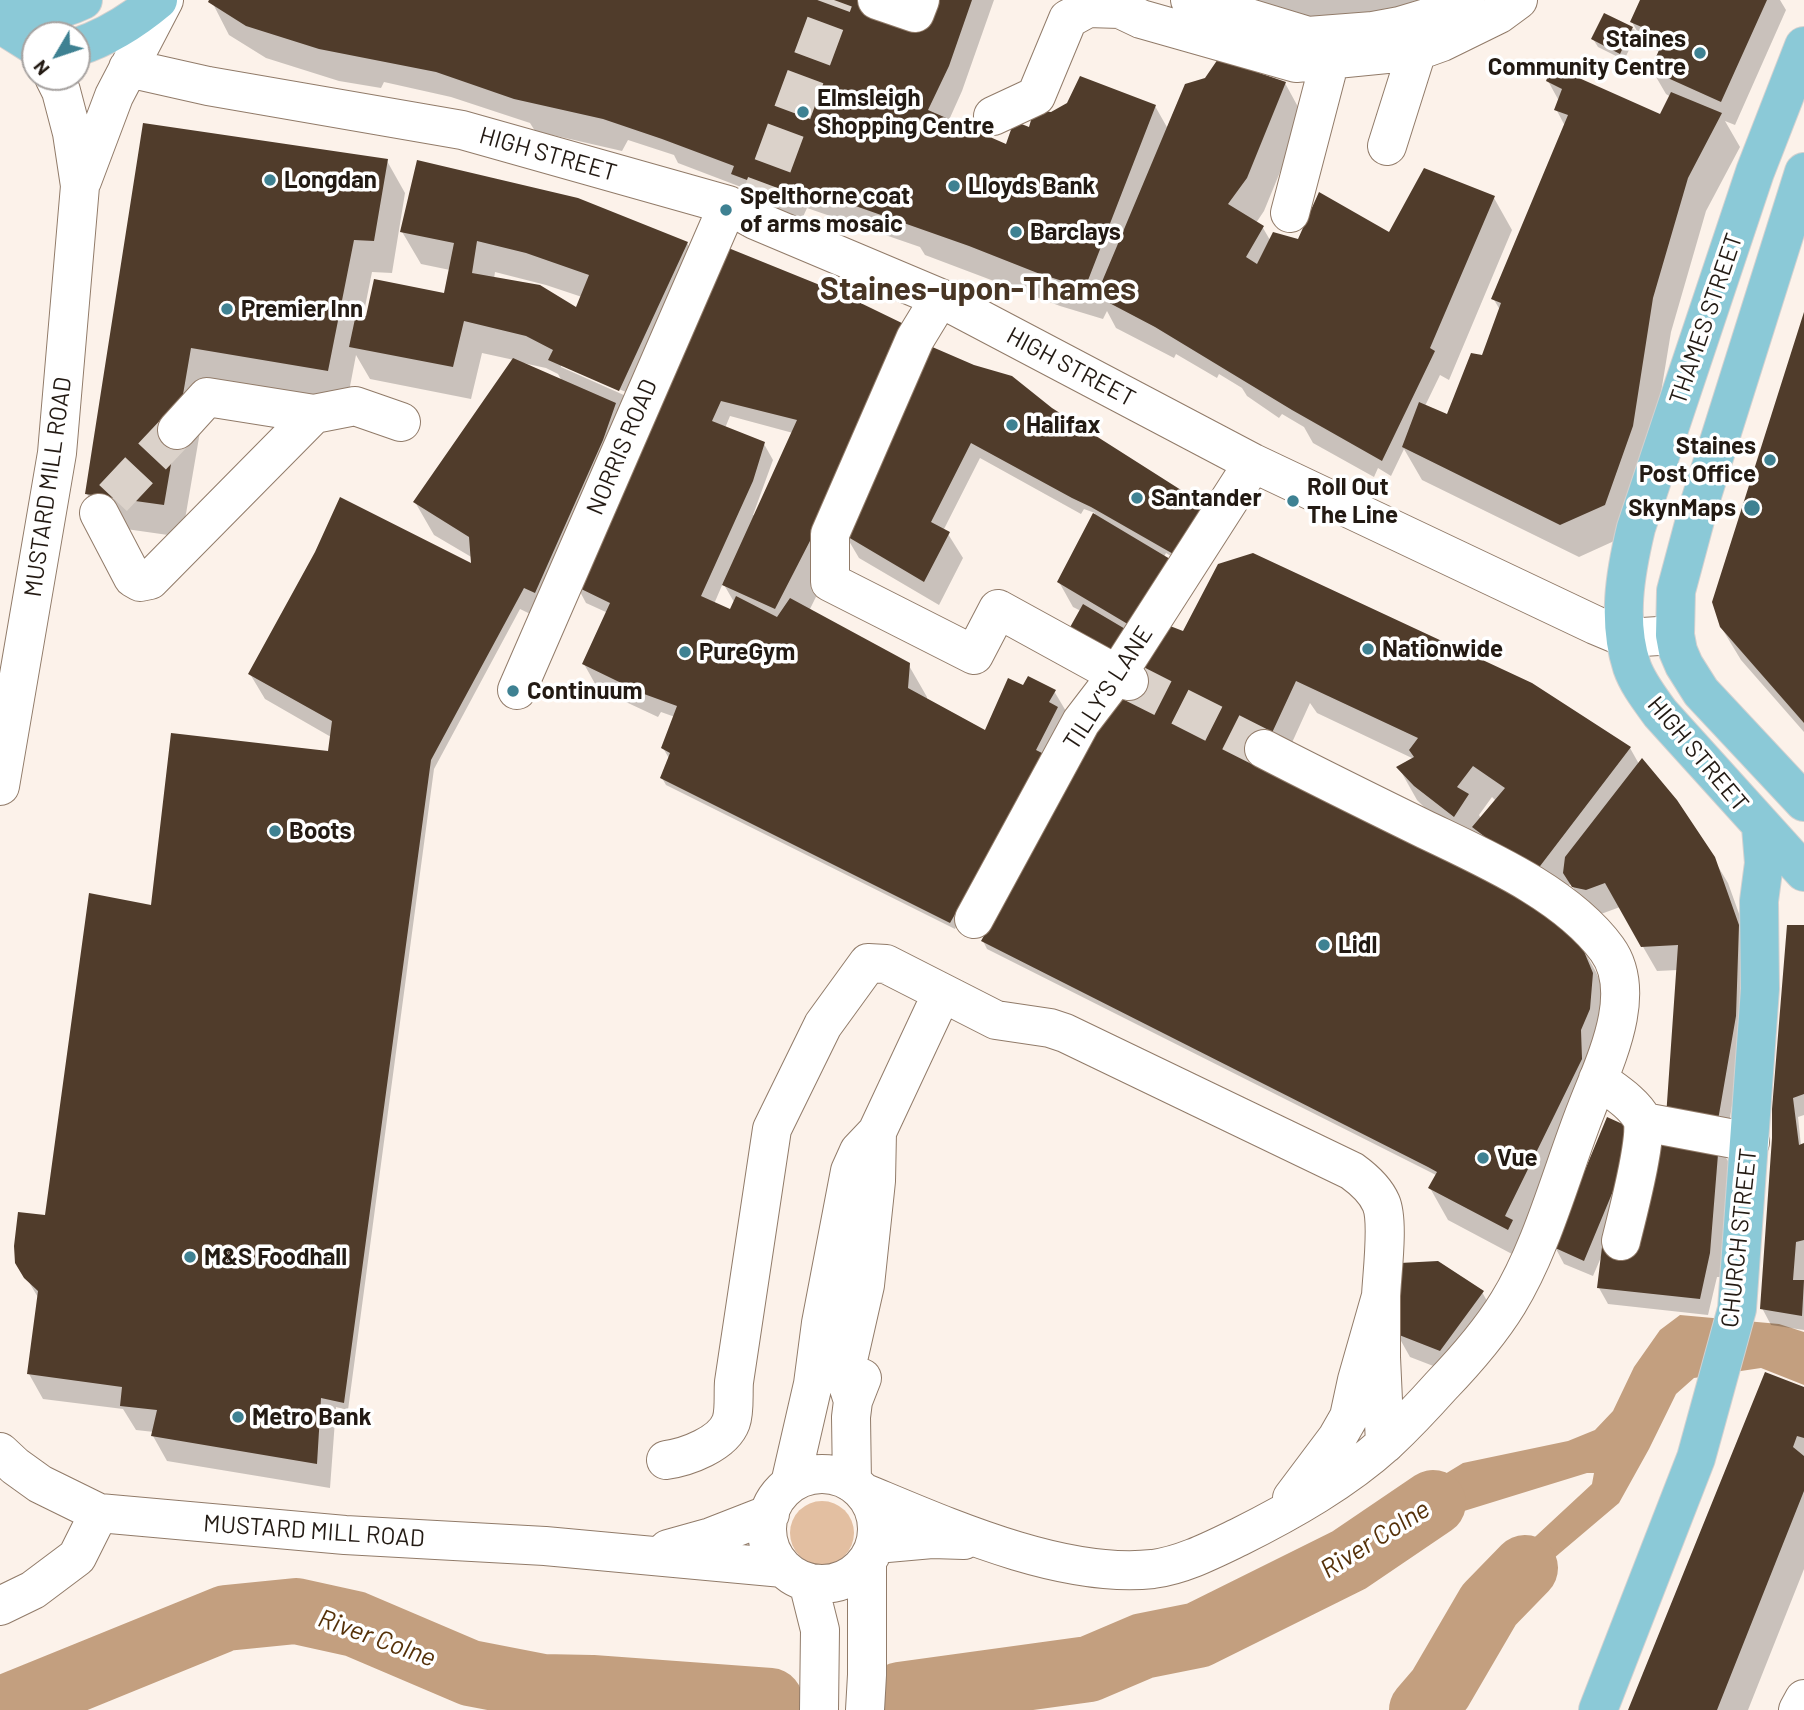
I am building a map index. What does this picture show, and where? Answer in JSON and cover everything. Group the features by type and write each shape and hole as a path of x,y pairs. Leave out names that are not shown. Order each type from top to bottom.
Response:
{"main road":[{"path":"91,42 114,32 158,0"},
{"path":"0,16 33,14 80,1"},
{"path":"0,24 21,37"},
{"name":"THAMES STREET","path":"1626,638 1623,590 1636,528 1755,173 1804,46"},
{"name":"THAMES STREET","path":"1675,635 1676,591 1699,505 1804,172"},
{"name":"HIGH STREET","path":"1675,635 1684,666 1701,692 1803,797"},
{"name":"HIGH STREET","path":"1626,638 1632,667 1660,713 1804,873"},
{"name":"CHURCH STREET","path":"1598,1710 1696,1458 1737,1309 1760,989 1759,901 1764,863 1761,827"}],"street":[{"name":"MUSTARD MILL ROAD","path":"80,186 124,76 164,0"},
{"path":"877,0 915,13 920,0"},
{"path":"1205,6 1308,36 1400,26 1433,16 1465,0"},
{"path":"993,116 1036,96 1068,19 1088,8 1116,5 1142,19 1296,62 1417,51 1443,42 1499,14 1518,0"},
{"path":"80,1 82,21"},
{"path":"91,49 124,76"},
{"path":"1387,146 1417,51"},
{"path":"1290,213 1330,60"},
{"name":"HIGH STREET","path":"124,76 208,86 462,130 728,205 755,220 940,298 1253,463 1626,638 1675,635"},
{"name":"MUSTARD MILL ROAD","path":"0,786 60,422 80,186 72,133 61,91"},
{"name":"NORRIS ROAD","path":"517,690 728,205"},
{"path":"940,298 915,339 830,534 830,582 974,655 998,610 1123,678"},
{"path":"177,430 207,397 314,414 355,406 401,422"},
{"path":"47,509 106,506 133,578 140,582 150,580 314,414"},
{"name":"TILLY'S LANE","path":"974,919 1081,722 1123,678 1253,463"},
{"path":"780,1499 805,1477 821,1474 837,1476 858,1488 954,1529 1055,1561 1120,1570 1154,1569 1183,1562 1279,1517 1342,1477 1385,1444 1477,1349 1510,1301 1536,1245 1609,1051 1620,1009 1618,970 1607,949 1563,905 1502,867 1264,749"},
{"path":"666,1460 684,1457 719,1438 731,1422 736,1370 772,1129 823,1025 868,963 886,964 996,1020 1050,1028 1065,1033 1352,1171 1364,1180 1382,1204 1385,1218 1381,1357 1385,1444"},
{"path":"865,1710 871,1553 878,1524 873,1508 858,1488 850,1444 853,1401 846,1379 848,1360 845,1194 850,1171 868,1141 942,993"},
{"path":"1598,1079 1637,1111 1644,1122 1639,1164 1621,1241"},
{"path":"1644,1122 1750,1142"},
{"path":"819,1710 820,1630 795,1575 772,1552 767,1533 847,1284"},
{"path":"1279,1517 1337,1438 1349,1417 1381,1296"},
{"name":"MUSTARD MILL ROAD","path":"0,1452 40,1484 99,1513 345,1535 545,1546 645,1555 795,1575"},
{"name":"MUSTARD MILL ROAD","path":"645,1555 712,1537 780,1499"},
{"path":"11,1594 77,1557 99,1513"},
{"path":"795,1575 834,1584 852,1576 871,1553 932,1539 991,1541"},
{"path":"1798,1710 1804,1699"}],"shaded area":[{"path":"816,1501 828,1501 845,1510 852,1521 852,1545 845,1556 828,1565 816,1565 804,1560 795,1551 790,1539 790,1527 795,1515 804,1506"}],"water":[{"path":"1680,1315 1779,1324 1804,1332 1804,1385 1761,1368 1694,1378 1676,1394 1619,1503 1521,1586 1497,1613 1483,1642 1451,1635 1509,1561 1592,1484 1594,1473 1432,1523 1403,1546 1369,1564 1340,1538 1463,1463 1568,1441 1595,1430 1613,1411 1634,1367 1660,1330"}],"building":[{"path":"972,0 949,66 928,110 1006,144 1014,121 1029,127 1034,110 1051,112 1067,103 1080,76 1156,105 1085,288 793,184 787,195 731,174 734,166 603,119 514,99 436,72 319,49 246,26 208,2"},
{"name":"Staines Community Centre","path":"1640,0 1767,0 1721,102 1650,70 1665,37 1630,22"},
{"path":"1604,13 1633,27 1620,54 1591,39"},
{"path":"1218,59 1286,82 1247,178 1228,204 1264,226 1246,257 1257,264 1273,232 1298,239 1319,192 1389,232 1424,168 1495,196 1430,348 1435,351 1382,461 1155,327 1096,296 1185,84 1205,78"},
{"path":"1552,66 1660,114 1671,92 1722,113 1688,178 1653,298 1633,426 1605,505 1560,525 1402,447 1419,402 1447,414 1471,353 1482,355 1501,303 1491,299 1568,115 1554,110 1562,89 1546,81"},
{"name":"Premier Inn","path":"143,123 388,159 374,241 354,240 328,371 191,348 164,505 85,494"},
{"path":"417,160 578,198 688,242 619,391 548,360 553,350 526,336 464,321 453,367 349,347 356,314 366,316 374,279 444,293 454,243 400,232","holes":["477,241 526,253 589,275 576,307 540,285 472,273"]},
{"path":"721,245 842,294 908,326 811,539 775,609 722,585 797,420 721,401 712,421 765,442 753,481 701,596 730,609 736,596 777,617 790,598 910,663 908,688 985,730 1008,678 1023,685 1028,676 1056,690 1049,702 1058,707 1036,750 1046,755 950,923 660,778 670,753 661,748 677,706 644,694 582,664 610,603 575,586"},
{"path":"1804,312 1804,723 1720,627 1712,602"},
{"path":"930,346 974,365 1012,376 1052,408 1203,504 1175,555 971,443 931,522 950,532 924,582 843,534"},
{"path":"513,358 616,403 603,440 535,593 524,588 431,760 344,1403 321,1398 317,1464 151,1436 157,1410 120,1406 122,1387 27,1374 38,1291 24,1278 15,1263 18,1212 45,1215 89,893 151,905 171,733 328,751 332,721 248,674 315,552 340,497 471,563 469,537 413,502"},
{"path":"1093,513 1170,559 1131,626 1057,582"},
{"path":"1253,553 1532,683 1631,747 1534,874 1472,827 1505,788 1473,766 1457,787 1469,794 1454,817 1414,786 1396,767 1414,757 1409,750 1418,738 1296,681 1271,735 1549,904 1578,937 1593,973 1590,1009 1581,1030 1582,1059 1505,1216 1513,1220 1508,1230 1428,1188 1437,1172 1428,1167 981,941 1157,621 1183,631 1218,564"},
{"path":"1083,604 1132,633 1113,667 1064,638"},
{"path":"1642,758 1677,800 1715,857 1739,925 1736,1016 1717,1126 1666,1117 1678,945 1641,947 1605,883 1586,890 1572,887 1563,873 1565,857"},
{"path":"1787,925 1804,925 1804,1094 1793,1098 1799,1145 1804,1143 1804,1240 1796,1242 1793,1280 1804,1280 1802,1316 1760,1309"},
{"path":"1607,1117 1638,1131 1584,1261 1553,1247"},
{"path":"1650,1140 1719,1142 1710,1253 1700,1299 1597,1288 1602,1247 1639,1247"},
{"path":"1438,1261 1484,1291 1440,1351 1394,1333 1400,1263"},
{"path":"1765,1372 1804,1387 1804,1438 1797,1436 1793,1447 1804,1456 1804,1491 1717,1710 1628,1710"}],"waterway":[{"name":"River Colne","path":"900,1695 1089,1669 1143,1646 1198,1635 1349,1560 1433,1503"},
{"path":"1422,1710 1440,1689 1489,1605 1525,1568"},
{"name":"River Colne","path":"0,1710 226,1618 296,1611 355,1624 470,1673 542,1687 770,1701"}],"tunnel":[{"path":"755,220 834,0"},
{"path":"113,498 177,430"},
{"path":"1129,681 1264,749"}],"place":[{"name":"Staines Community Centre","path":"1700,53"},
{"name":"Elmsleigh Shopping Centre","path":"803,112"},
{"name":"Longdan","path":"270,180"},
{"name":"Lloyds Bank","path":"954,186"},
{"name":"Spelthorne coat of arms mosaic","path":"726,210"},
{"name":"Barclays","path":"1016,232"},
{"name":"Premier Inn","path":"227,309"},
{"name":"Halifax","path":"1012,425"},
{"name":"Staines Post Office","path":"1770,460"},
{"name":"Santander","path":"1137,498"},
{"name":"Roll Out The Line","path":"1293,501"},
{"name":"SkynMaps","path":"1752,508"},
{"name":"Nationwide","path":"1368,649"},
{"name":"PureGym","path":"685,652"},
{"name":"Continuum","path":"513,691"},
{"name":"Boots","path":"275,831"},
{"name":"Lidl","path":"1324,945"},
{"name":"Vue","path":"1483,1158"},
{"name":"M&S Foodhall","path":"190,1257"},
{"name":"Metro Bank","path":"238,1417"}],"district":[{"name":"Staines-upon-Thames","path":"978,289"}]}
